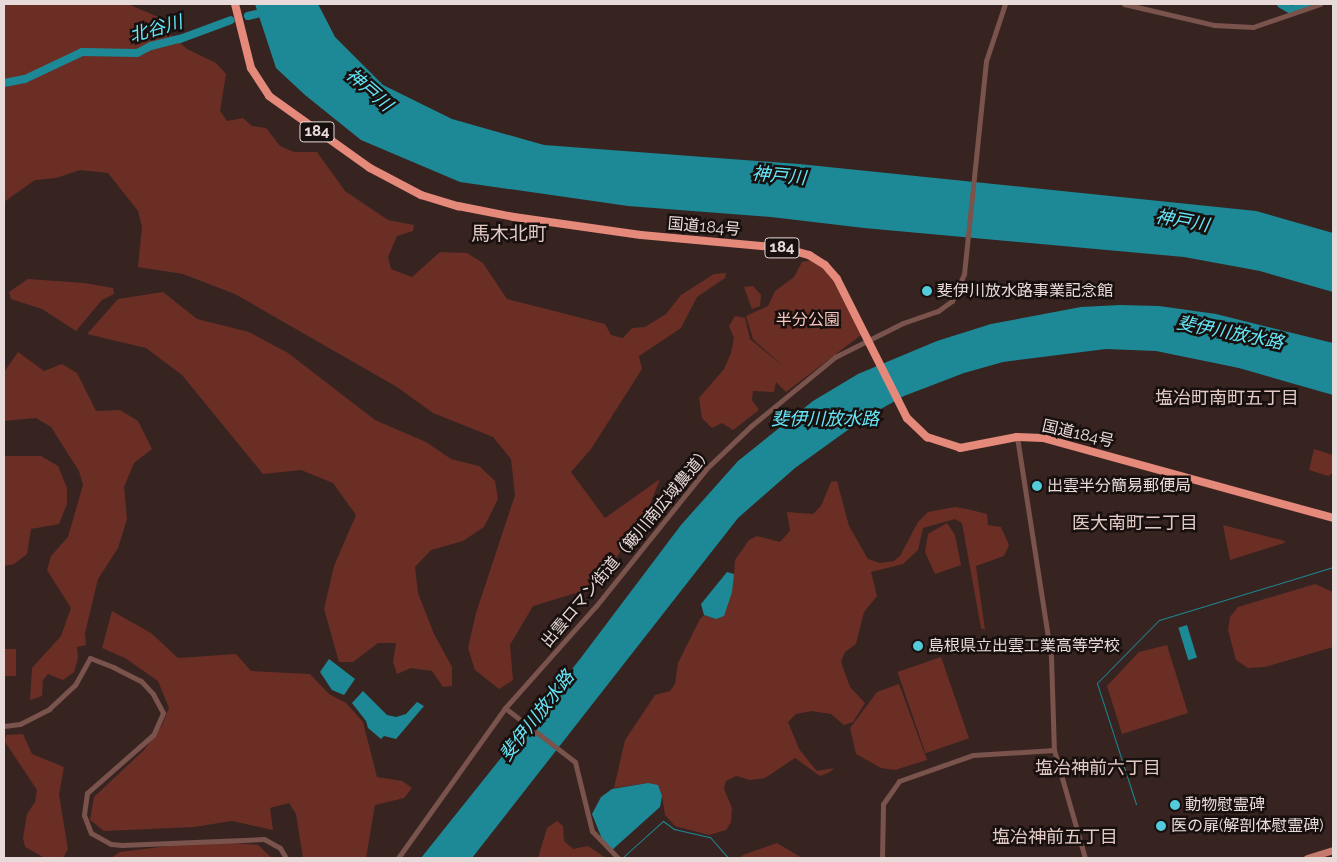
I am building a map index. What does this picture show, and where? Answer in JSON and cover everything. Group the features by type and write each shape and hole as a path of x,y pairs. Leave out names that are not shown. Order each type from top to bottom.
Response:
{"highway":[{"name":"国道184号","path":"236,4 251,68 263,89 315,130 390,180 421,195 458,206 514,217 640,235 784,248 809,255 825,265 837,279 907,418 927,437 960,448 1017,437 1043,438 1333,518"}],"main road":[{"path":"1306,858 1333,850"}],"street":[{"name":"出雲ロマン街道（簸川南広域農道）","path":"398,858 505,708 596,606 706,469 812,374 867,339 938,311 952,302 961,287 966,256 986,61 1005,4"},
{"path":"1124,4 1214,25 1253,27 1320,4"},
{"path":"1017,437 1051,657 1054,750 1085,858"},
{"path":"4,726 20,724 49,709 75,685 90,658 113,667 141,681 153,694 163,713 153,734 87,793 84,815 91,833 111,844 122,845 264,839 280,848 286,858"},
{"path":"505,708 575,762 592,831 618,858"},
{"path":"882,858 883,804 899,781 973,755 1054,750"}],"green space":[{"path":"4,4 128,4 165,20 166,31 187,49 216,63 226,74 220,111 227,121 243,118 252,126 266,128 280,146 294,152 317,152 345,191 388,220 414,225 413,231 397,236 388,257 391,269 412,277 440,252 467,253 483,263 507,299 605,324 611,335 623,338 632,328 645,327 666,314 681,295 714,274 726,273 725,278 697,297 681,328 639,356 642,369 591,449 571,472 605,518 660,479 647,512 610,567 589,589 533,606 510,645 513,680 499,689 475,670 468,648 476,613 515,495 511,459 493,437 433,413 397,387 235,294 183,274 138,267 142,227 138,211 108,173 80,170 56,178 35,180 4,202"},
{"name":"半分公園","path":"812,260 832,276 861,335 786,392 776,382 774,392 753,391 752,400 759,410 733,430 722,423 712,428 702,418 699,398 724,369 731,353 734,338 729,326 735,316 745,318 750,339 784,367 753,339 746,316 768,306 775,291 794,277 802,262"},
{"path":"28,279 84,283 113,288 114,294 102,300 76,331 42,309 11,299 9,292"},
{"path":"753,286 761,295 760,306 752,309 744,287"},
{"path":"163,292 197,319 249,332 288,353 375,420 426,442 451,459 479,466 495,481 498,499 484,527 463,541 431,550 415,567 418,593 434,634 452,667 452,686 443,687 432,671 411,668 397,674 393,662 396,643 378,643 353,662 339,662 324,609 334,566 356,515 333,483 301,470 263,474 182,375 146,348 87,334 118,299"},
{"path":"18,352 44,371 62,364 77,373 96,411 120,410 138,421 152,449 134,463 124,487 127,519 118,548 98,579 85,633 86,645 77,647 78,658 74,672 63,680 48,674 43,680 42,696 30,700 32,668 61,636 71,608 47,570 51,556 68,537 83,485 79,471 51,427 36,418 4,421 4,372"},
{"path":"1314,449 1333,455 1333,473 1328,476 1309,470"},
{"path":"4,456 41,456 58,466 67,488 67,504 59,524 31,529 27,554 14,564 4,566"},
{"path":"837,481 849,526 868,559 880,563 894,561 900,556 918,522 928,512 955,507 967,509 987,514 988,525 1001,527 1009,545 1004,556 976,566 985,630 981,628 962,523 955,519 923,528 918,550 903,564 871,572 877,596 864,612 856,644 845,652 841,662 850,687 865,703 853,722 844,725 831,714 811,711 796,714 788,722 799,749 817,771 834,768 820,776 795,758 765,778 750,780 736,776 726,781 724,789 732,808 731,822 726,830 709,835 675,826 665,815 662,796 648,783 614,788 625,740 655,695 670,691 675,684 678,663 700,619 704,615 716,619 734,574 735,560 749,540 757,536 780,542 790,531 787,512 813,514 821,506 831,482"},
{"path":"947,523 955,535 961,565 935,574 925,552 928,534"},
{"path":"1223,525 1285,541 1284,543 1230,560"},
{"path":"1315,584 1333,592 1333,647 1265,667 1248,668 1236,660 1228,630 1230,617 1238,607"},
{"path":"112,611 151,633 178,658 236,654 251,671 310,674 329,694 346,703 363,722 377,777 402,781 412,788 404,798 375,805 366,858 303,858 296,814 289,803 270,808 273,830 232,821 194,827 104,831 90,820 94,797 144,750 162,725 169,708 158,681 125,658 102,648"},
{"path":"1167,645 1188,713 1122,734 1107,686 1139,652"},
{"path":"4,649 16,649 16,676 4,676"},
{"path":"941,657 969,738 926,753 898,672"},
{"path":"899,684 927,760 895,770 881,768 856,754 850,728 877,692"},
{"path":"23,734 32,754 64,767 59,795 68,849 63,858 45,858 25,847 23,838 27,814 35,802 37,790 5,742 6,735"},
{"path":"557,821 563,826 564,841 573,849 588,846 606,858 538,858 547,828"},
{"path":"208,841 258,845 272,858 111,858 120,852"},
{"path":"777,843 802,858 739,858 743,855"}],"water":[{"name":"神戸川","path":"255,4 318,4 335,37 383,85 452,119 544,145 799,164 1256,211 1333,233 1333,292 1260,271 1184,257 864,228 771,217 628,206 460,182 361,140 305,95 276,68"},
{"name":"斐伊川放水路","path":"1159,306 1216,314 1333,343 1333,395 1239,368 1156,351 1106,349 1003,362 964,373 904,396 863,419 795,468 738,518 472,858 421,858 580,659 681,525 738,461 813,401 858,374 937,341 991,324 1081,307"},
{"path":"727,572 734,574 732,592 724,616 716,619 704,615 701,604"},
{"path":"1187,625 1197,658 1188,660 1178,628"},
{"path":"329,659 355,679 344,695 332,690 320,672"},
{"path":"363,691 387,715 396,717 406,714 417,702 424,706 396,739 384,736 381,739 368,728 366,721 352,703"},
{"path":"648,783 658,785 662,796 660,807 612,850 602,839 592,814 601,797 612,789"}],"waterway":[{"path":"1281,4 1291,10 1308,4"},
{"name":"北谷川","path":"248,16 268,11"},
{"name":"北谷川","path":"4,83 25,79 82,52 137,53 151,46 180,39 231,20"},
{"path":"1136,804 1097,683 1159,620 1333,567"},
{"path":"623,857 663,821 674,829 710,837 728,858"}],"place":[{"name":"斐伊川放水路事業記念館","path":"927,291"},
{"name":"出雲半分簡易郵便局","path":"1037,486"},
{"name":"島根県立出雲工業高等学校","path":"918,646"},
{"name":"動物慰霊碑","path":"1175,805"},
{"name":"医の扉(解剖体慰霊碑)","path":"1161,826"}],"district":[{"name":"馬木北町","path":"509,234"},
{"name":"塩冶町南町五丁目","path":"1227,398"},
{"name":"医大南町二丁目","path":"1135,523"},
{"name":"塩冶神前六丁目","path":"1098,768"},
{"name":"塩冶神前五丁目","path":"1055,837"}]}
